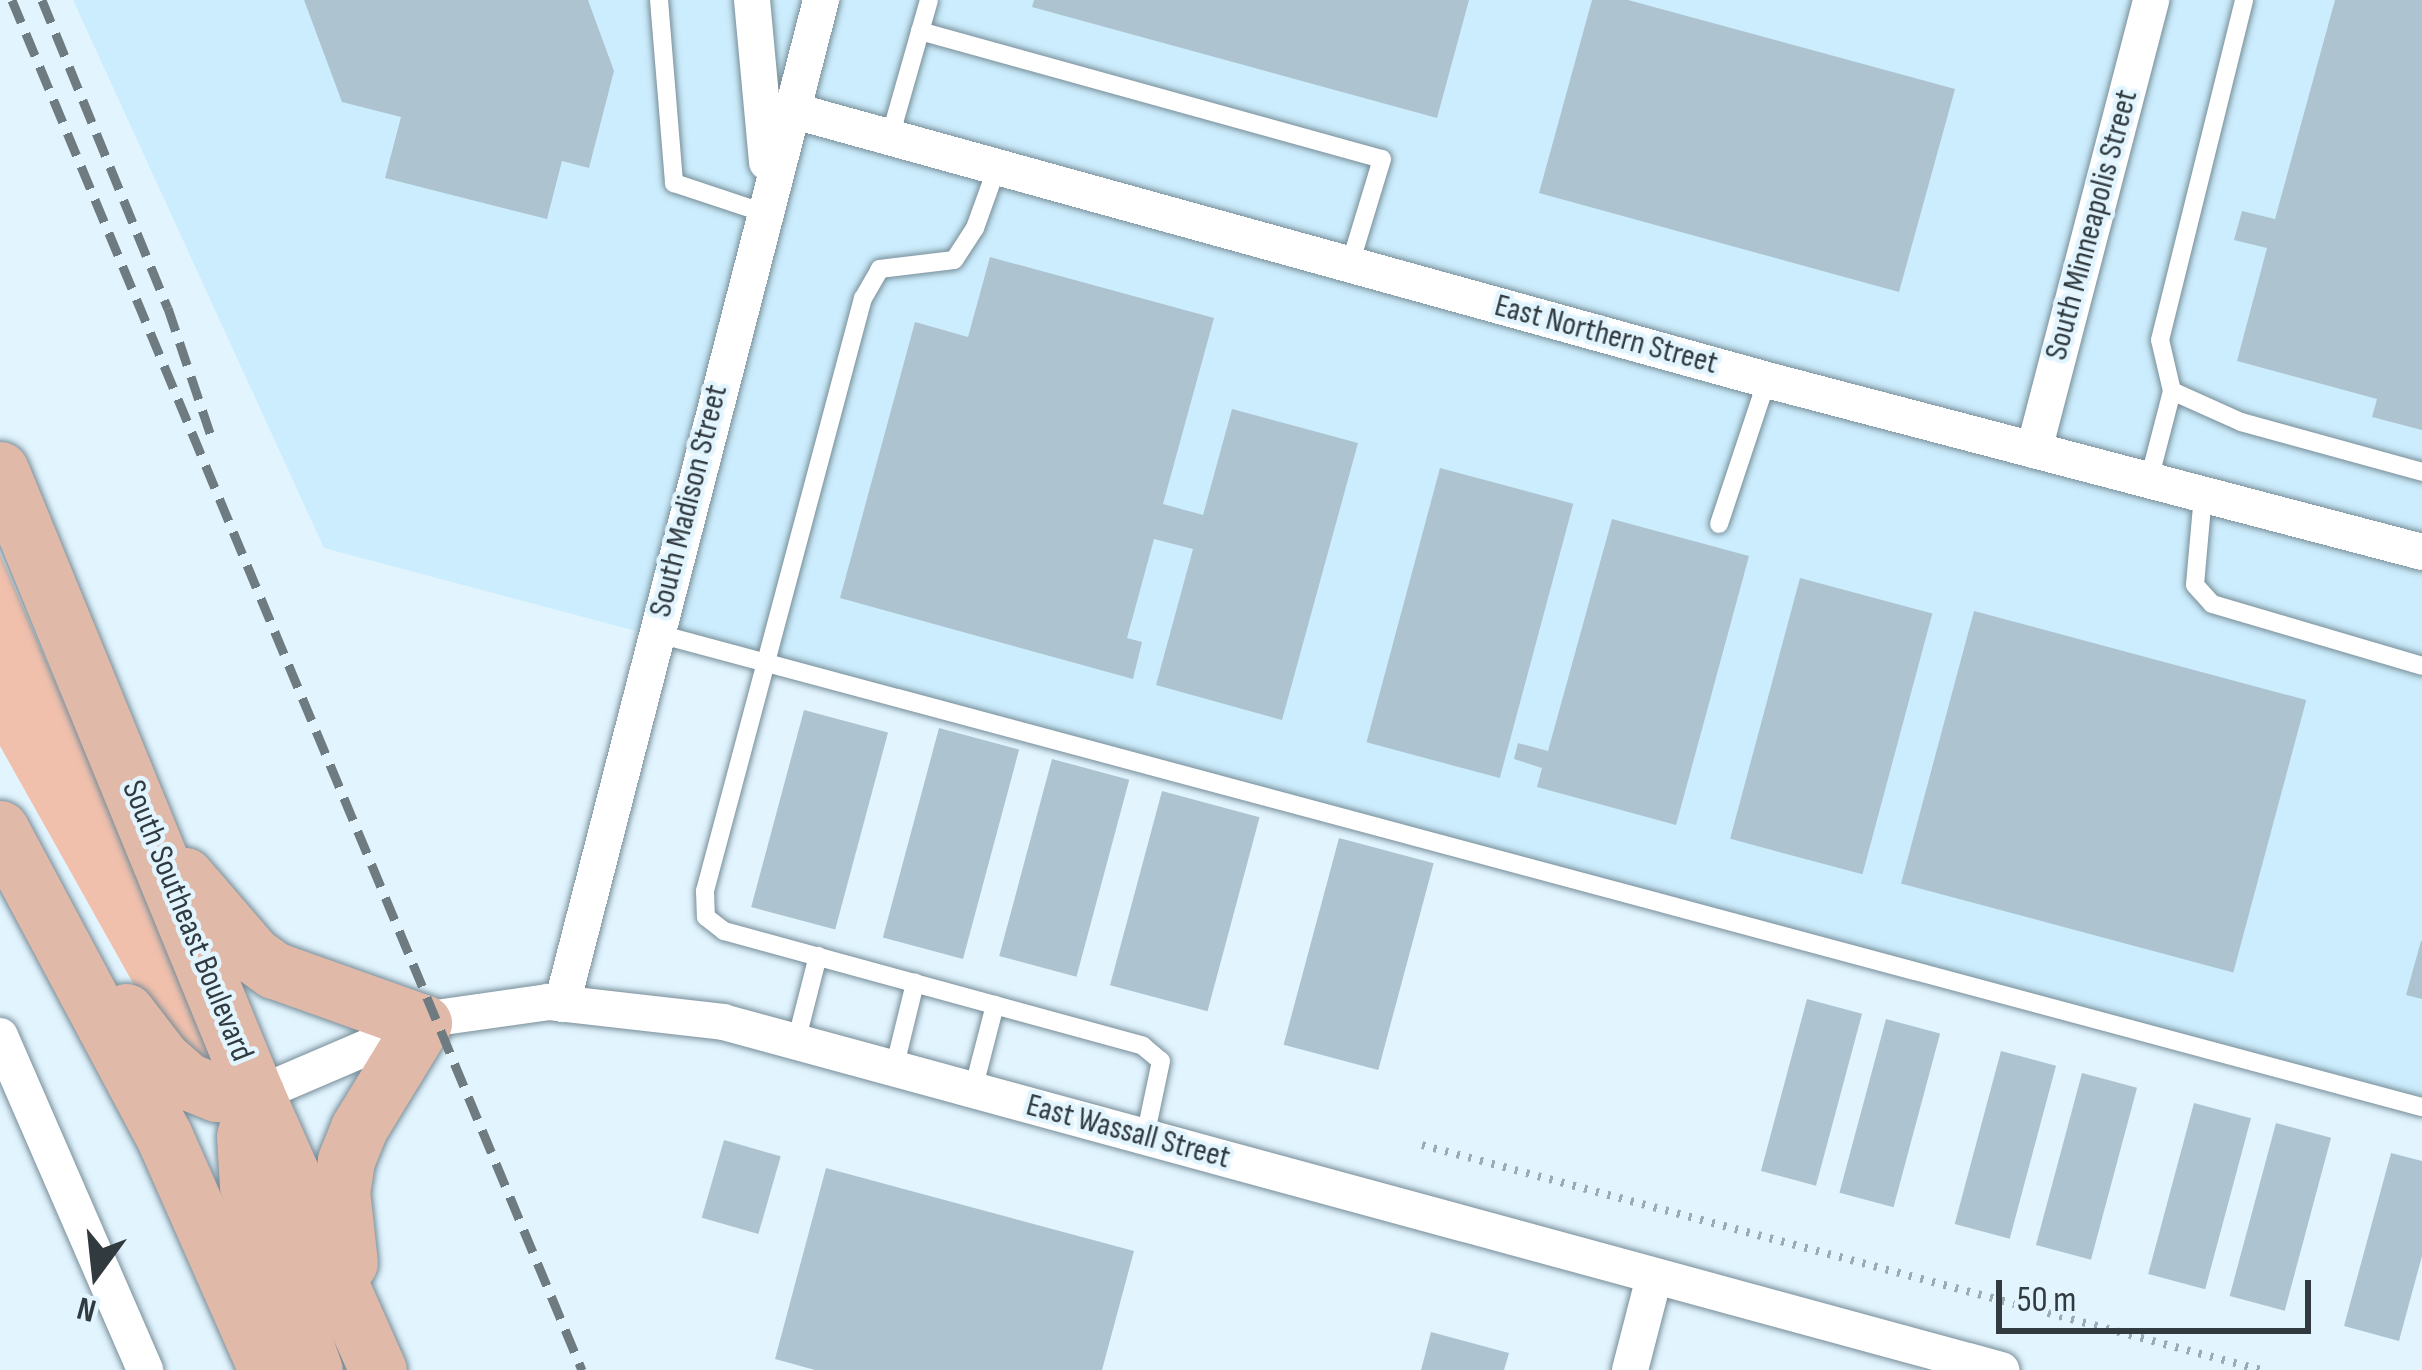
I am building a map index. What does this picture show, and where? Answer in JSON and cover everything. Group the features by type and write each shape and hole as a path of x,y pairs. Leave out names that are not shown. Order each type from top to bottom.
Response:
{"main road":[{"name":"South Southeast Boulevard","path":"0,470 256,1095 368,1349"},
{"path":"0,829 164,1136 267,1370"},
{"path":"155,841 253,955 274,970 423,1023 358,1128 346,1161 342,1220 368,1349"},
{"path":"38,896 162,1059 187,1081 217,1093 256,1095 244,1137 248,1185 314,1370"}],"street":[{"path":"752,0 767,201"},
{"name":"South Madison Street","path":"562,1004 820,0"},
{"name":"South Minneapolis Street","path":"2034,450 2151,0"},
{"name":"East Northern Street","path":"791,110 1768,380 2422,552"},
{"name":"East Wassall Street","path":"256,1095 423,1023 562,1004 722,1022 2001,1370"},
{"path":"0,1036 145,1370"},
{"path":"1630,1370 1654,1277"}],"lane":[{"path":"659,0 674,184 767,201"},
{"path":"890,137 929,0"},
{"path":"2149,480 2172,391 2160,340 2244,0"},
{"path":"920,31 1382,159 1350,265"},
{"path":"997,167 975,228 954,260 880,269 863,298 705,891 706,917 724,932 1143,1046 1161,1061 1145,1137"},
{"path":"1719,524 1768,380"},
{"path":"2172,391 2241,422 2422,472"},
{"path":"2204,495 2195,585 2212,604 2422,667"},
{"path":"655,634 2422,1107"},
{"path":"796,1042 818,956"},
{"path":"894,1069 915,983"},
{"path":"973,1090 994,1005"}],"path":[{"path":"1422,1145 2261,1370"}],"shaded area":[{"path":"73,0 2422,0 2422,1106 324,548"},
{"path":"0,554 174,957 218,1076 152,1017 0,746"}],"building":[{"path":"304,0 588,0 614,71 589,168 562,161 547,219 385,178 401,117 342,102"},
{"path":"1034,0 1469,0 1437,118 1032,7"},
{"path":"1592,0 1628,0 1955,89 1899,292 1539,193"},
{"path":"2335,0 2422,0 2422,430 2372,417 2377,399 2237,361 2267,248 2234,240 2242,211 2275,219"},
{"path":"990,257 1214,318 1163,504 1203,515 1232,409 1358,443 1282,720 1156,685 1193,549 1154,539 1127,638 1142,642 1133,679 840,598 915,322 968,337"},
{"path":"1440,468 1573,504 1500,778 1366,742"},
{"path":"1612,519 1749,556 1676,825 1537,787 1542,768 1514,759 1518,743 1548,751"},
{"path":"1800,578 1932,613 1862,874 1730,839"},
{"path":"1974,611 2306,700 2233,972 1901,883"},
{"path":"804,710 888,733 835,930 751,907"},
{"path":"939,728 1019,749 963,959 883,938"},
{"path":"1052,759 1129,780 1076,977 999,956"},
{"path":"1162,791 1260,817 1208,1011 1110,985"},
{"path":"1339,838 1434,863 1378,1070 1284,1045"},
{"path":"2422,941 2422,999 2406,995"},
{"path":"1807,999 1862,1014 1816,1186 1761,1171"},
{"path":"1886,1019 1940,1033 1894,1207 1839,1193"},
{"path":"2001,1051 2056,1066 2010,1239 1955,1224"},
{"path":"2082,1073 2137,1088 2091,1260 2036,1245"},
{"path":"2194,1103 2251,1118 2205,1289 2148,1274"},
{"path":"2276,1123 2331,1138 2285,1311 2230,1296"},
{"path":"724,1140 781,1156 758,1234 702,1218"},
{"path":"2391,1153 2422,1161 2422,1256 2399,1341 2344,1326"},
{"path":"826,1168 1134,1251 1102,1370 815,1370 775,1359"},
{"path":"1431,1332 1509,1353 1504,1370 1421,1370"}],"railway":[{"path":"12,0 582,1370"},
{"path":"42,0 168,308 213,442"}]}
